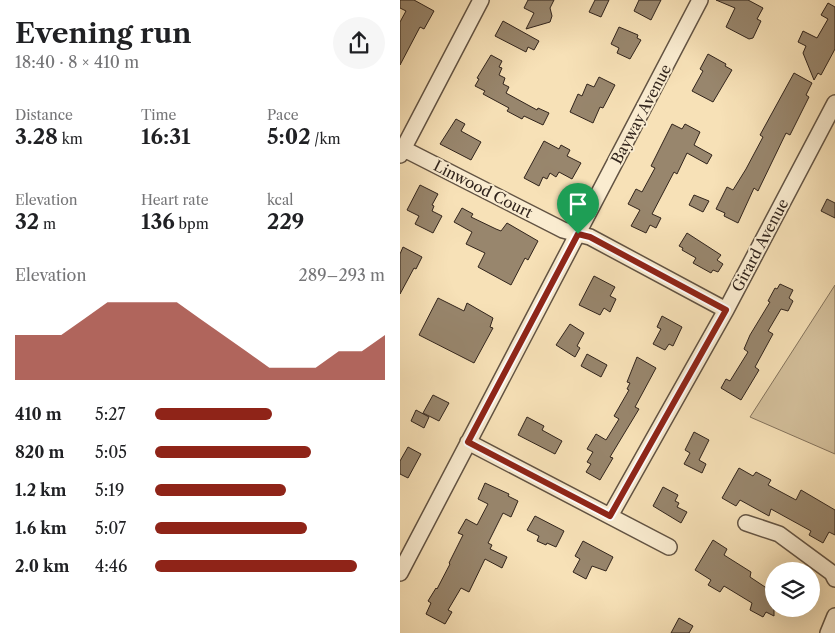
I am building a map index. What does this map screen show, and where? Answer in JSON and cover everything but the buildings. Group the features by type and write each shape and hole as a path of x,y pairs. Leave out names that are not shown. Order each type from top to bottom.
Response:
{"street":[{"path":"401,150 481,0"},
{"name":"Bayway Avenue","path":"400,573 700,0"},
{"name":"Girard Avenue","path":"610,516 726,310 835,103"},
{"name":"Linwood Court","path":"401,150 563,230 590,237 726,310"},
{"path":"468,442 669,547"},
{"path":"746,523 779,534 832,574 835,579"},
{"path":"828,633 835,616"}],"shaded area":[{"path":"835,285 835,454 750,417"}],"route":[{"path":"578,234 590,237 726,310 610,516 468,442 578,234"}]}
